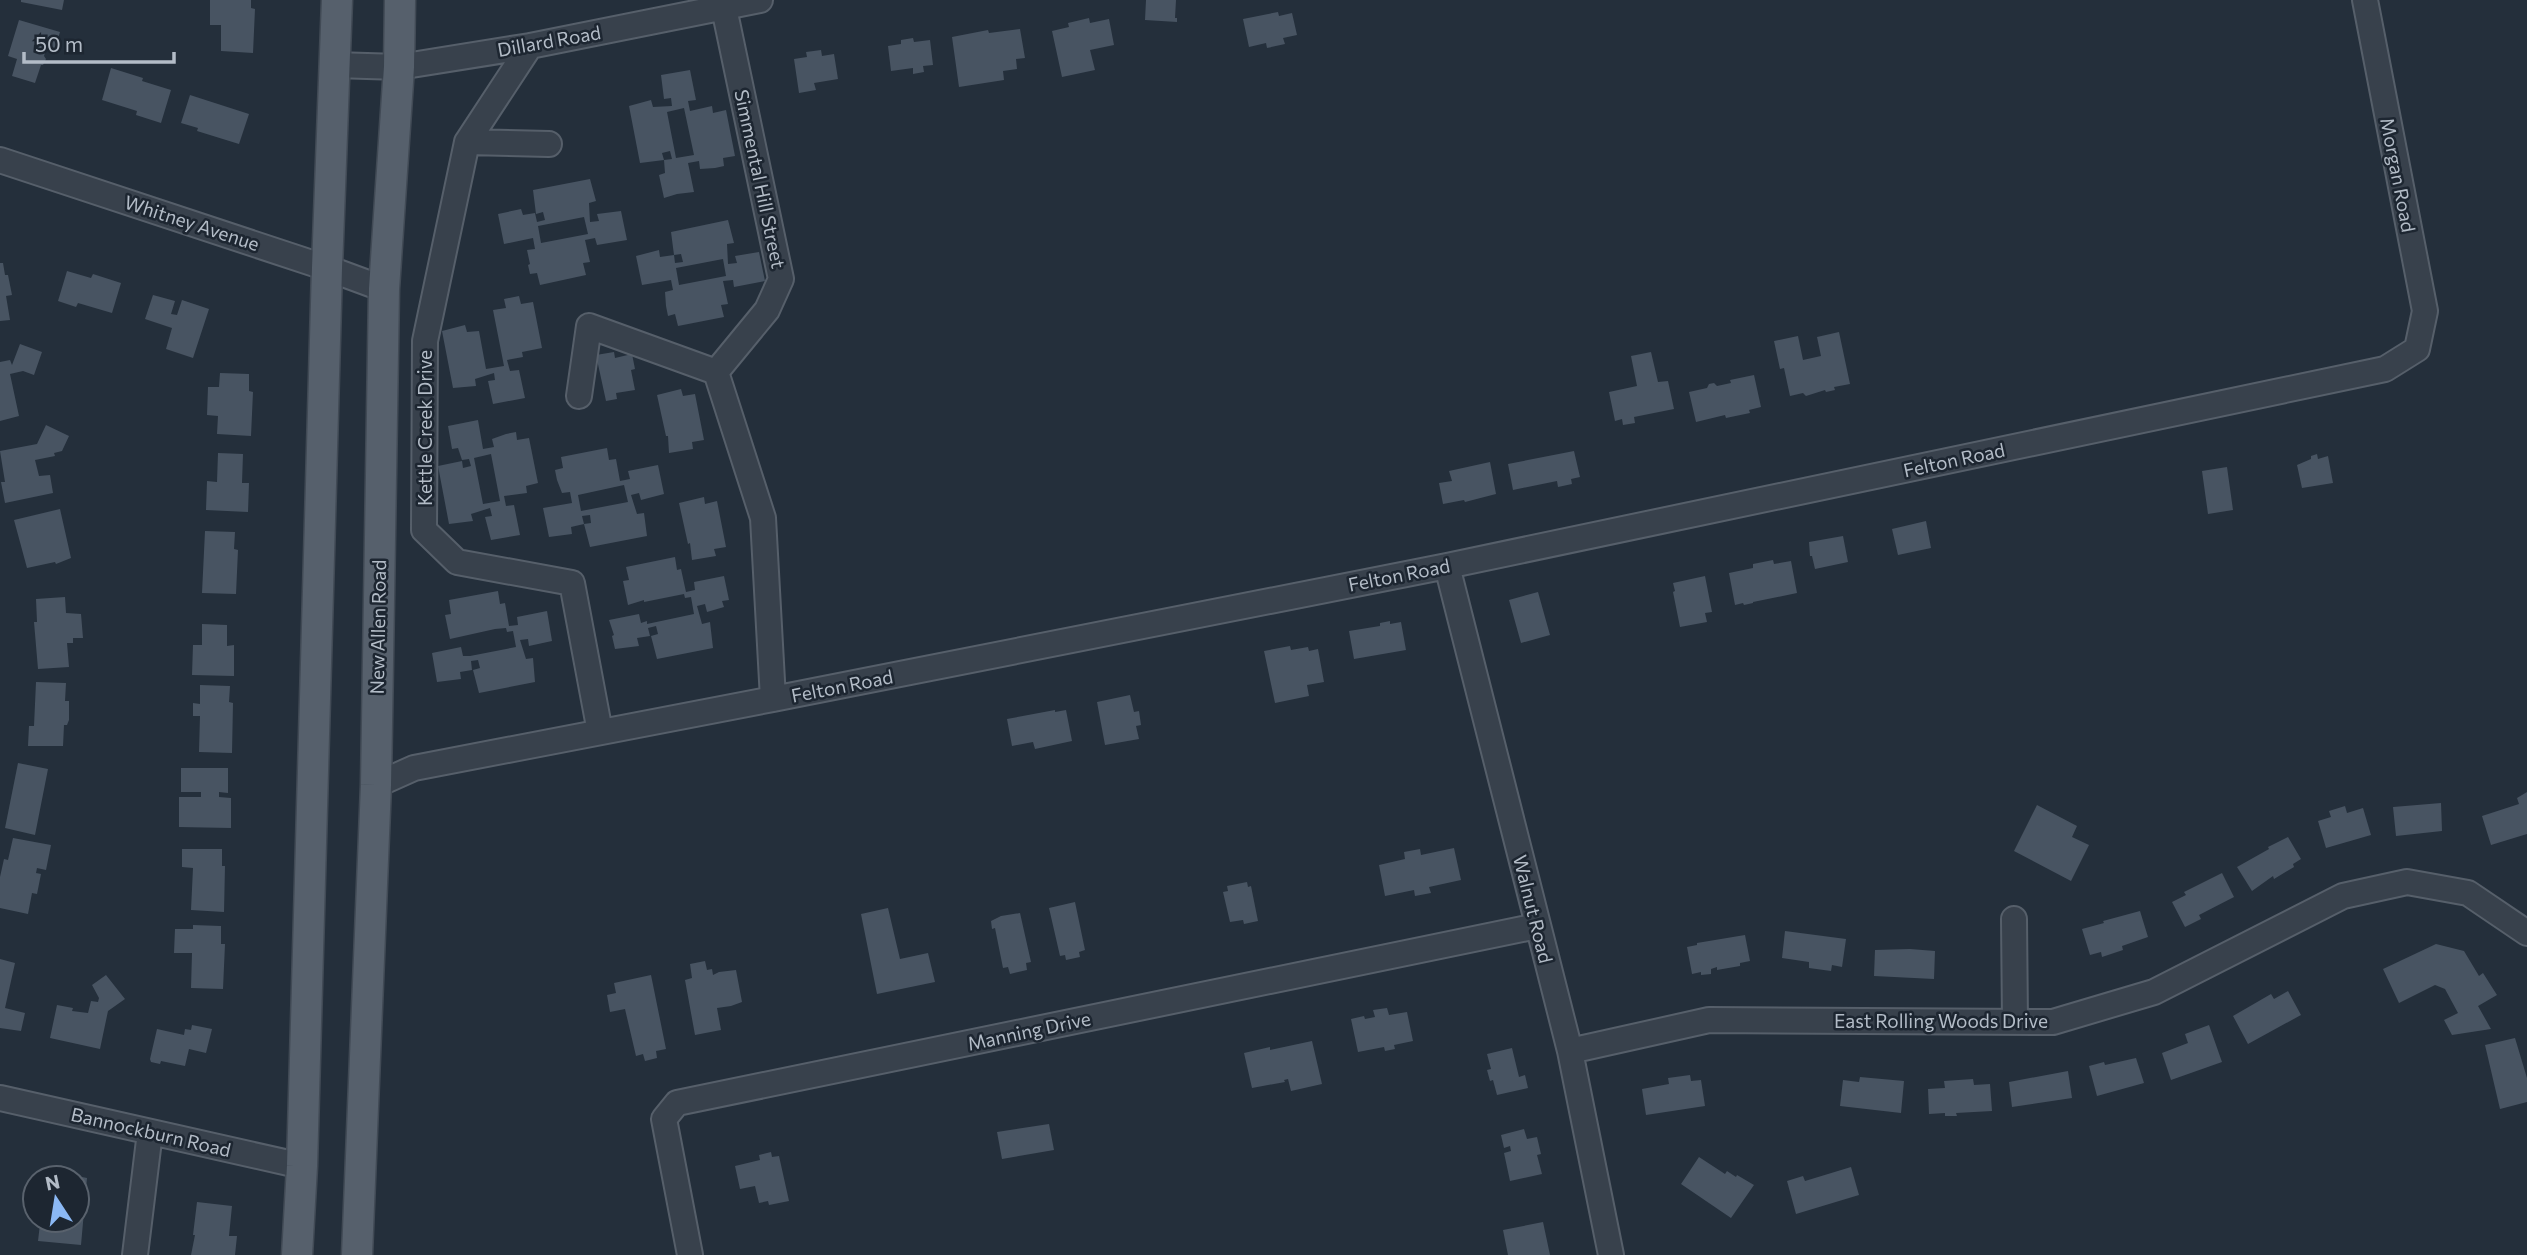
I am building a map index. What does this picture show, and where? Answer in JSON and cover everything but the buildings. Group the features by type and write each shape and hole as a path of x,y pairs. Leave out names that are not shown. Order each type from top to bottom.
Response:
{"main road":[{"path":"297,1255 302,1166 337,0"},
{"name":"New Allen Road","path":"357,1255 376,785 384,289 399,67 400,0"}],"street":[{"name":"Dillard Road","path":"335,65 399,67 530,46 760,0"},
{"name":"Morgan Road","path":"2365,0 2425,311 2417,349"},
{"name":"Simmental Hill Street","path":"716,372 767,310 781,279 724,8"},
{"name":"Kettle Creek Drive","path":"530,46 467,142 425,341 424,530 457,562 572,583 600,732"},
{"path":"467,142 549,144"},
{"name":"Whitney Avenue","path":"0,160 384,289"},
{"path":"579,396 589,326 716,372 764,518 773,699"},
{"name":"Felton Road","path":"376,785 414,768 1447,566 2385,369 2417,349"},
{"name":"Walnut Road","path":"1447,566 1570,1051 1611,1255"},
{"name":"East Rolling Woods Drive","path":"1570,1051 1709,1020 2053,1022 2154,992 2343,896 2407,882 2468,893 2527,932"},
{"path":"2014,919 2015,1022"},
{"name":"Manning Drive","path":"690,1255 664,1119 677,1103 1537,926"},
{"name":"Bannockburn Road","path":"0,1098 302,1166"},
{"path":"135,1255 150,1132"}]}
